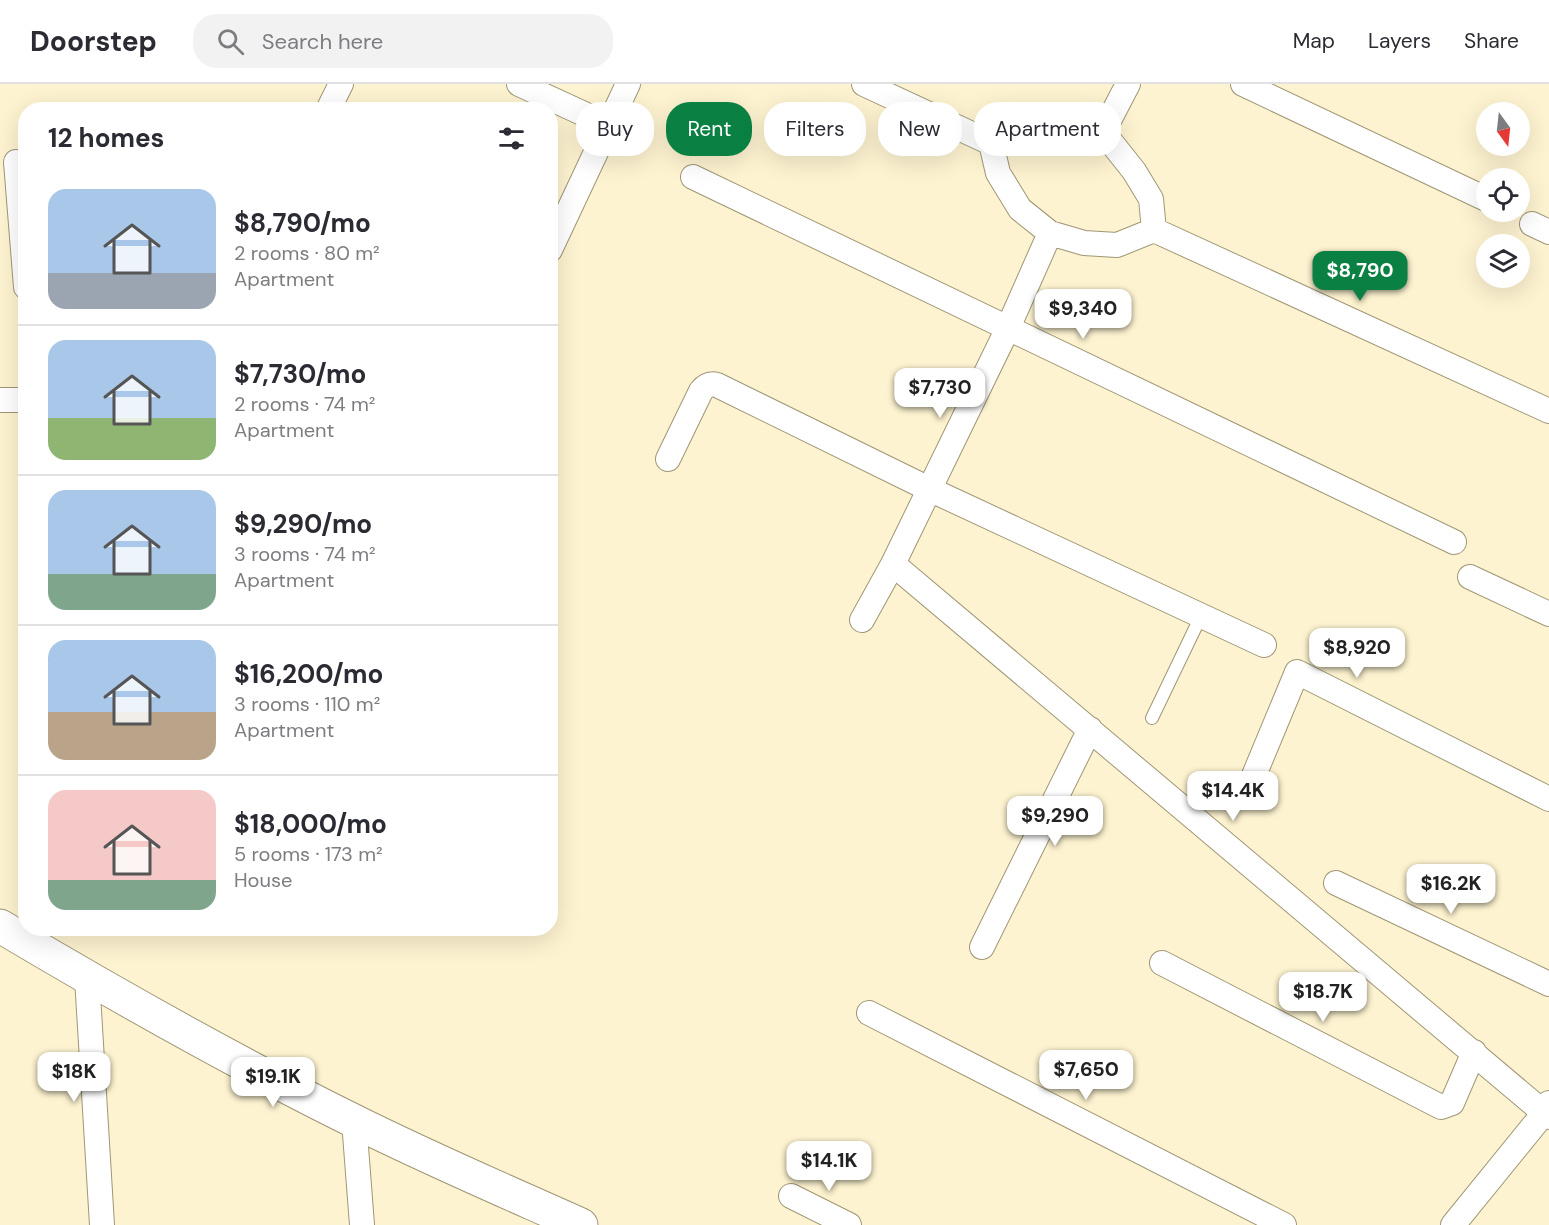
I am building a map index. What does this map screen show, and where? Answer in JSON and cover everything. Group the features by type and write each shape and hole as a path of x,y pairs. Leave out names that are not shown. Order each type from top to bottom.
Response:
{"main road":[{"path":"0,926 205,1044 354,1121 580,1225"}],"street":[{"path":"332,102 341,84"},
{"path":"519,84 576,110"},
{"path":"619,102 628,84"},
{"path":"864,84 974,135"},
{"path":"1119,102 1128,84"},
{"path":"1243,84 1476,194"},
{"path":"1121,155 1151,199 1154,230"},
{"path":"558,233 594,156"},
{"path":"995,156 998,173 1020,208 1050,233 1084,243 1117,245 1154,230 1549,411"},
{"path":"14,162 18,204"},
{"path":"693,177 1454,542"},
{"path":"862,621 893,564 1008,328 1050,233"},
{"path":"668,459 701,391 705,386 717,385 929,489 1264,645"},
{"path":"0,400 18,400"},
{"path":"893,564 1547,1111 1453,1225"},
{"path":"1470,577 1549,614"},
{"path":"1245,797 1297,672 1549,799"},
{"path":"982,947 1090,729"},
{"path":"1336,883 1549,984"},
{"path":"1162,963 1441,1107 1452,1103 1474,1052"},
{"path":"87,978 102,1225"},
{"path":"869,1014 1284,1225"},
{"path":"354,1121 362,1225"},
{"path":"791,1196 849,1225"}],"lane":[{"path":"1152,718 1201,616"}]}
